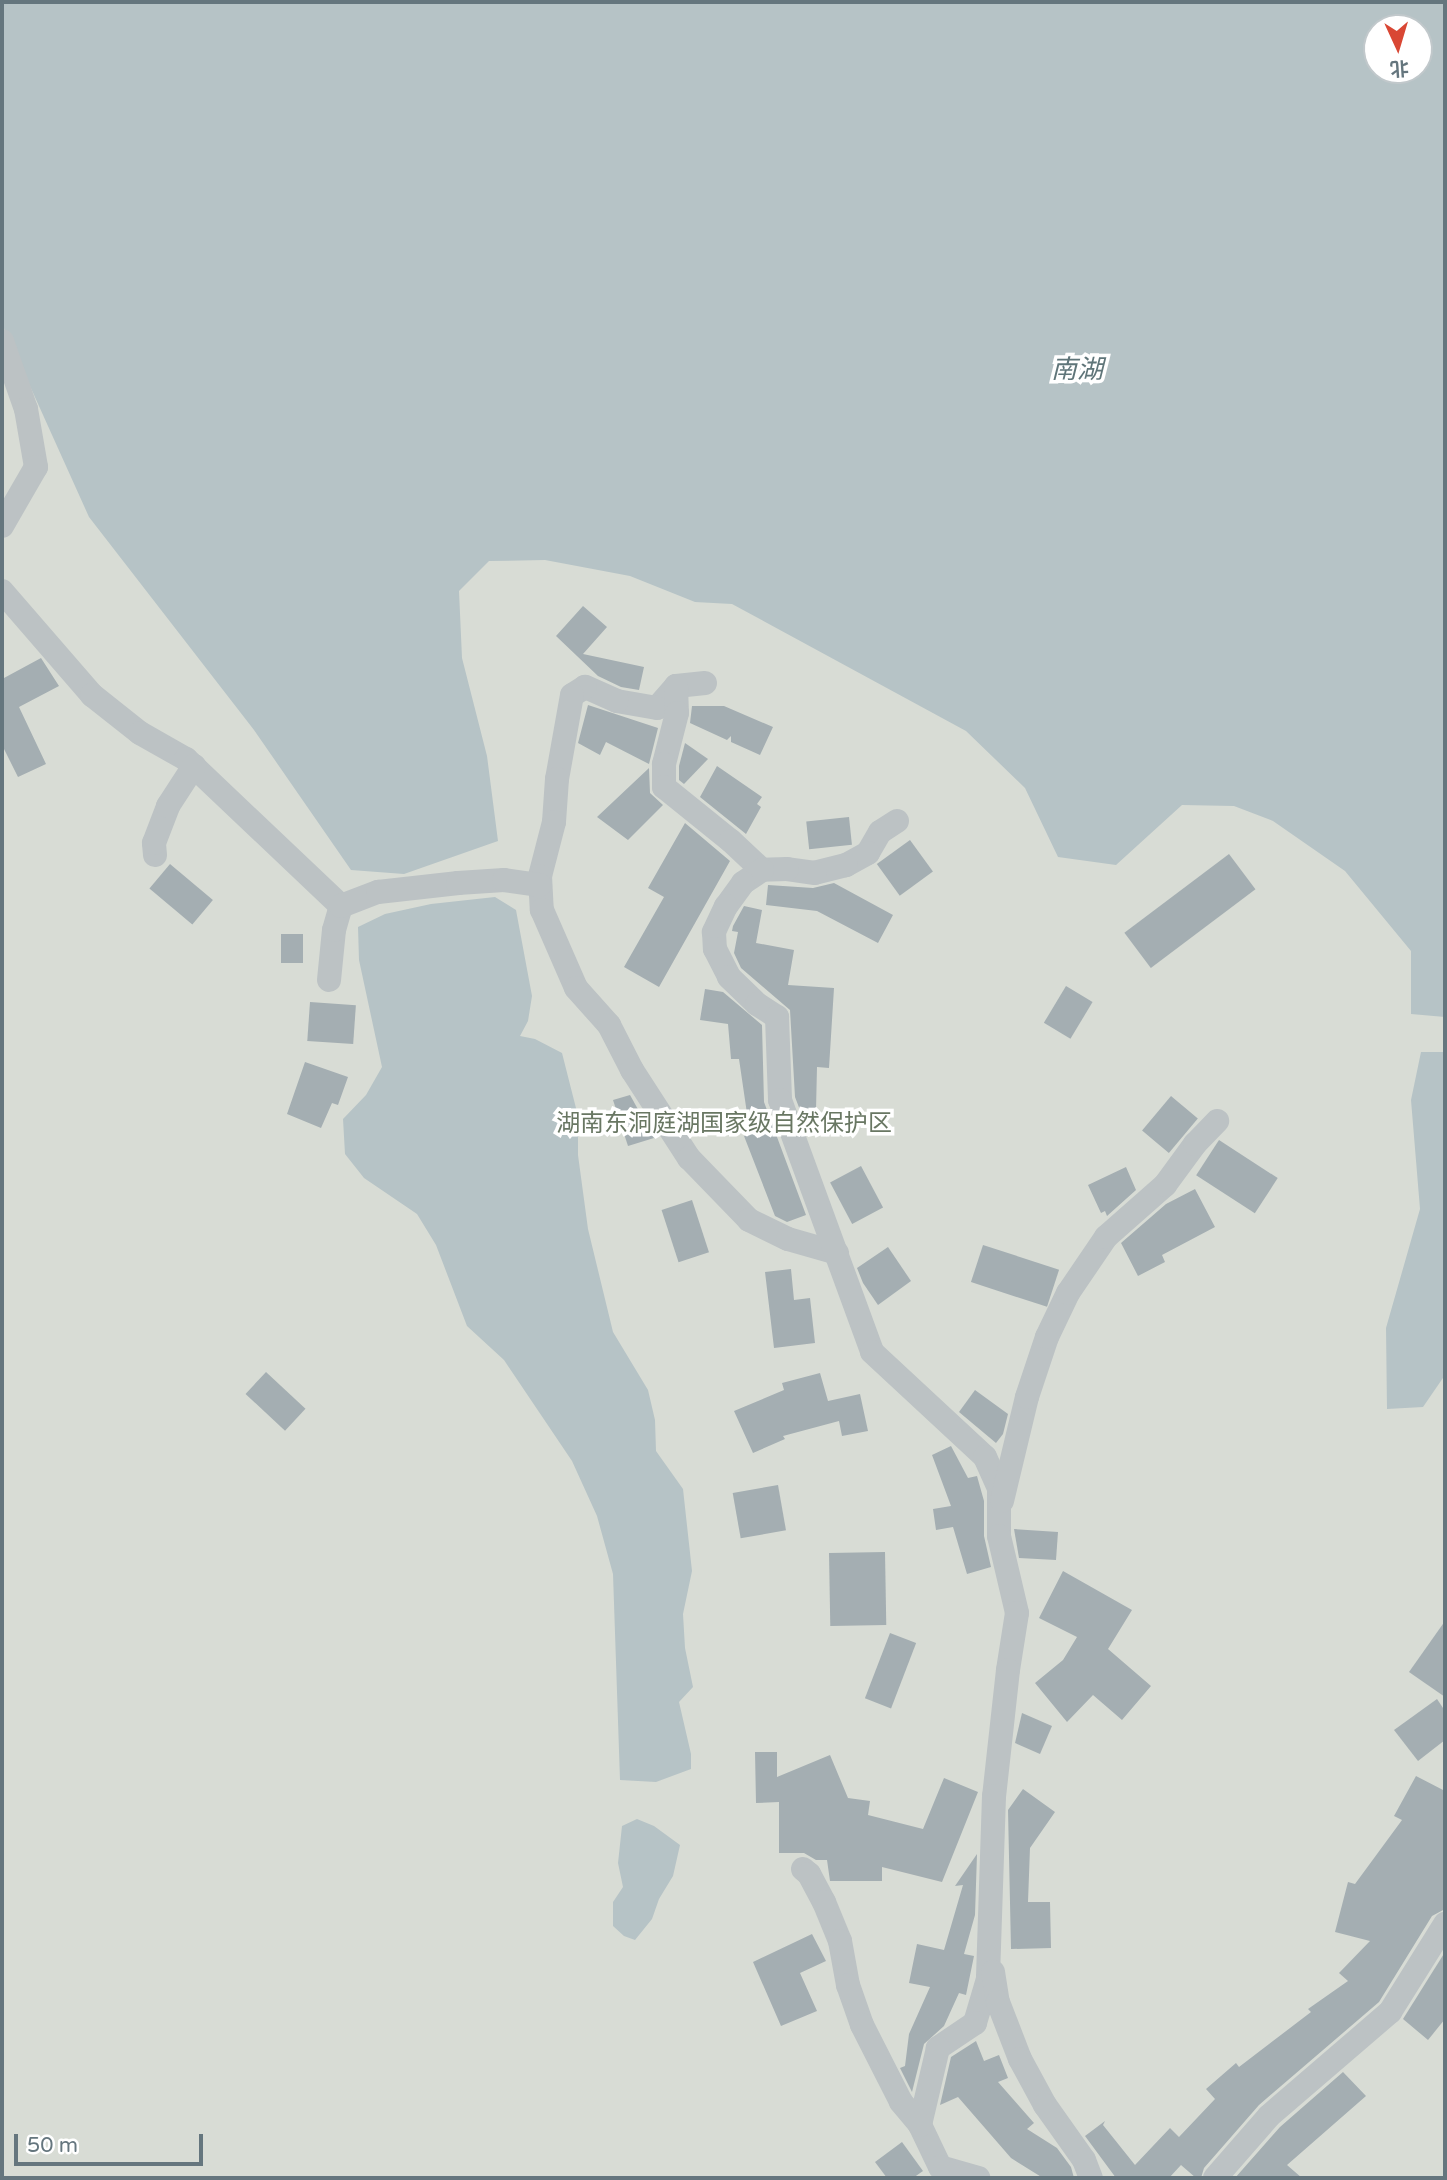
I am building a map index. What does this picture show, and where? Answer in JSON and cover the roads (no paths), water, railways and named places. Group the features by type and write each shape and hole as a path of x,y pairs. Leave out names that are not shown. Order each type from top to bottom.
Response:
{"street":[{"path":"2,341 26,409 36,467 2,526"},
{"path":"2,591 92,695 140,733 194,766 341,906"},
{"path":"705,683 676,686 657,708 617,701 585,687 572,695 557,779 554,822 540,876 542,910 576,988 609,1025 632,1070 689,1158 749,1220 788,1239 837,1253"},
{"path":"676,686 677,713 664,764 664,786 731,841 761,870"},
{"path":"155,855 154,844 168,806 194,766"},
{"path":"897,821 880,832 868,853 846,864 815,873 787,869 761,870 743,883 726,906 714,932 715,949 729,977 757,1004 777,1017 780,1100 872,1352 985,1457 999,1489 999,1536 1017,1613 1007,1670 994,1796 991,1957 988,1979 975,2023 938,2048 920,2125"},
{"path":"341,906 378,892 458,883 504,880 540,885"},
{"path":"329,980 334,930 341,906"},
{"path":"999,1515 1027,1397 1047,1337 1068,1293 1106,1237 1165,1185 1195,1144 1217,1121"},
{"path":"803,1869 809,1874 824,1902 840,1941 848,1985 862,2025 901,2102 920,2125 940,2166 978,2178"},
{"path":"1215,2178 1269,2116 1390,2012 1445,1924"},
{"path":"991,1957 998,2001 1020,2059 1045,2105 1084,2160 1091,2178"}],"water":[{"name":"南湖","path":"2,2 1445,2 1445,1017 1411,1014 1411,951 1345,871 1273,821 1234,806 1182,805 1116,865 1058,857 1025,788 966,731 732,604 695,602 630,576 545,560 489,561 459,591 462,658 487,756 498,841 404,874 351,870 254,730 89,517 2,324"},
{"path":"495,897 516,910 532,996 528,1021 520,1036 535,1039 562,1053 578,1116 578,1155 588,1229 613,1332 648,1390 655,1420 656,1451 683,1489 692,1571 683,1614 685,1648 693,1687 679,1702 691,1754 691,1769 656,1782 620,1780 613,1574 597,1516 572,1461 504,1360 467,1326 436,1245 417,1214 364,1178 345,1154 343,1119 366,1095 382,1067 359,960 358,927 385,914 431,904"},
{"path":"1421,1052 1445,1052 1445,1375 1423,1407 1387,1409 1386,1328 1420,1209 1411,1100"},
{"path":"637,1819 654,1826 680,1845 673,1876 659,1899 652,1919 635,1940 624,1936 613,1926 613,1902 623,1887 618,1863 622,1826"}],"park label":[{"name":"湖南东洞庭湖国家级自然保护区","path":"724,1124"}]}
